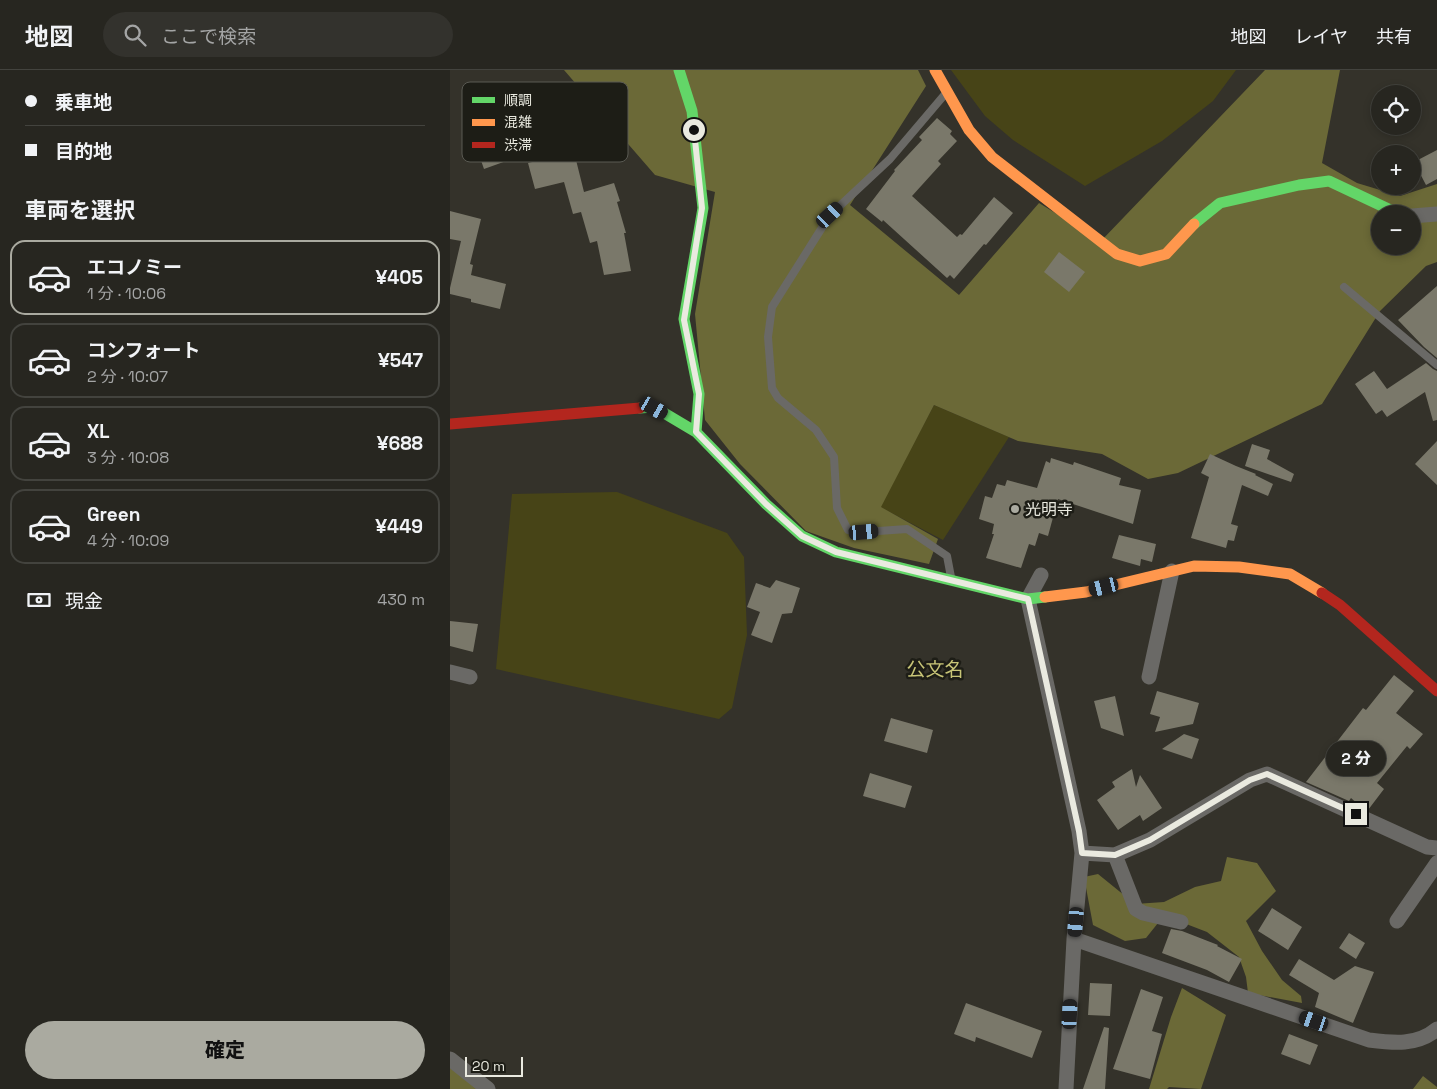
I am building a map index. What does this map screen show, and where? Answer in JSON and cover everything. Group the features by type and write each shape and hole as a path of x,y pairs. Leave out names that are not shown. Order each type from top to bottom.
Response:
{"street":[{"path":"679,70 692,111 702,208 684,320 699,394 696,432"},
{"path":"935,70 969,130 992,157 1116,254 1140,261 1166,254 1190,227 1220,203 1299,185 1328,181 1380,205"},
{"path":"1421,215 1437,214"},
{"path":"450,424 654,408 696,432 766,504 802,536 836,552 1028,599 1086,592 1194,566 1239,568 1290,574 1340,605 1437,691"},
{"path":"1149,677 1172,571"},
{"path":"1041,575 1028,599 1079,831 1082,853 1074,939 1066,1089"},
{"path":"450,672 470,677"},
{"path":"1082,853 1115,855 1150,840 1250,780 1267,774 1428,847 1437,848"},
{"path":"1115,855 1136,909 1143,913 1181,922"},
{"path":"1397,921 1437,863"},
{"path":"1074,939 1370,1040 1396,1044 1415,1041 1437,1029"},
{"path":"450,1059 488,1089"}],"lane":[{"path":"948,91 890,158 830,215 772,307 768,337 772,388 778,398 816,430 834,457 837,508 848,530 864,532 907,528 947,556 951,580"},
{"path":"1344,287 1437,365"}],"shaded area":[{"path":"564,70 918,70 926,86 850,205 959,295 1039,203 1101,241 1265,70 1340,70 1322,163 1357,183 1371,187 1371,195 1421,195 1421,189 1437,184 1437,262 1426,266 1380,311 1322,404 1178,473 1148,479 1102,454 1018,441 934,405 881,507 938,539 929,564 854,548 806,531 740,464 705,420 695,314 715,192 655,175 628,144 628,82 574,82"},
{"path":"951,70 1236,70 1213,101 1162,141 1085,186 1013,140 985,116"},
{"path":"934,405 1009,437 943,540 880,507"},
{"path":"617,492 727,533 744,557 747,635 732,708 719,719 496,669 512,494"},
{"path":"1227,857 1257,863 1276,891 1246,921 1262,951 1282,980 1301,996 1302,1003 1248,993 1246,977 1239,957 1207,932 1181,922 1158,923 1146,938 1125,941 1093,925 1084,877 1098,874 1135,904 1164,902 1195,887 1221,881"},
{"path":"1182,988 1226,1015 1201,1089 1169,1087 1167,1089 1149,1089 1171,1017"},
{"path":"450,1068 480,1089 450,1089"},
{"path":"1423,1076 1437,1087 1437,1089 1413,1089"}],"building":[{"path":"937,118 952,131 950,134 957,141 938,161 941,164 912,196 957,237 960,234 962,235 994,197 1013,213 954,279 950,275 947,278 883,220 882,222 866,209 894,170 922,140 919,137"},
{"path":"1437,150 1437,179 1426,185 1421,175 1421,158"},
{"path":"482,162 503,162 484,169"},
{"path":"576,162 584,192 614,183 620,201 617,202 626,233 624,233 631,271 604,275 597,241 590,243 581,212 573,214 564,182 535,189 528,163"},
{"path":"450,211 481,219 470,264 473,265 471,275 506,284 500,309 471,302 471,299 450,294 461,241 450,239"},
{"path":"1059,252 1085,272 1069,292 1044,272"},
{"path":"1437,286 1437,358 1398,320"},
{"path":"1426,363 1437,371 1437,420 1433,421 1425,392 1387,417 1382,410 1376,414 1355,384 1374,371 1387,389"},
{"path":"1437,441 1437,485 1415,464"},
{"path":"1252,444 1270,450 1267,459 1294,474 1291,482 1245,466"},
{"path":"1210,454 1256,474 1273,484 1268,496 1242,485 1231,524 1238,526 1234,541 1228,540 1226,548 1191,538 1209,477 1201,473"},
{"path":"1051,458 1073,465 1074,462 1121,478 1119,485 1141,490 1133,524 1058,499 1048,536 1039,533 1035,546 1029,544 1021,568 986,558 994,534 992,534 994,524 979,519 985,496 992,498 997,484 1005,486 1007,480 1037,488 1046,461 1050,463"},
{"path":"1119,535 1156,544 1152,562 1141,559 1140,566 1112,558"},
{"path":"776,580 800,588 792,613 782,614 772,643 751,635 760,612 747,607 756,583 770,588"},
{"path":"450,621 478,624 473,652 450,646"},
{"path":"1394,675 1414,691 1396,713 1423,734 1410,749 1407,746 1377,783 1384,789 1368,810 1351,798 1349,801 1306,782 1363,708 1366,710"},
{"path":"1157,691 1199,703 1193,724 1155,732 1160,717 1150,714"},
{"path":"1115,696 1124,736 1101,728 1094,701"},
{"path":"891,718 933,730 927,753 884,741"},
{"path":"1184,734 1199,739 1192,759 1162,749"},
{"path":"1132,769 1136,787 1140,775 1162,808 1143,821 1140,815 1118,830 1097,800 1115,787 1112,782"},
{"path":"870,773 912,786 905,808 863,796"},
{"path":"1272,908 1302,927 1288,950 1258,931"},
{"path":"1171,929 1182,931 1218,945 1242,959 1229,982 1207,970 1162,953"},
{"path":"1349,933 1365,943 1356,959 1339,948"},
{"path":"1299,959 1334,980 1355,966 1374,972 1353,1023 1315,1007 1319,993 1289,975"},
{"path":"1090,983 1112,984 1110,1016 1088,1015"},
{"path":"1141,989 1163,997 1152,1031 1162,1034 1150,1079 1113,1069"},
{"path":"966,1003 1042,1031 1032,1058 976,1037 975,1042 954,1034"},
{"path":"1104,1027 1109,1028 1105,1089 1083,1089"},
{"path":"1289,1034 1318,1045 1310,1065 1281,1054"}],"traffic: fast":[{"path":"679,70 692,111 703,208 684,319 699,394 696,432"},
{"path":"1194,224 1220,203 1299,185 1329,181 1380,205"},
{"path":"640,408 654,407 696,432 766,504 802,536 836,552 1028,599 1045,597"}],"traffic: slow":[{"path":"935,70 969,130 992,157 1117,254 1140,261 1166,254 1194,224"},
{"path":"1045,597 1086,592 1194,566 1239,567 1290,574 1322,593"}],"traffic: jam":[{"path":"450,424 640,408"},
{"path":"1322,593 1340,605 1437,691"}],"place":[{"name":"光明寺","path":"1015,509"}],"district":[{"name":"公文名","path":"935,669"}],"route":[{"path":"694,130 702,208 684,320 699,394 696,432 766,504 802,536 836,552 1028,599 1079,831 1082,853 1115,855 1150,840 1250,780 1267,774 1356,814"}]}
